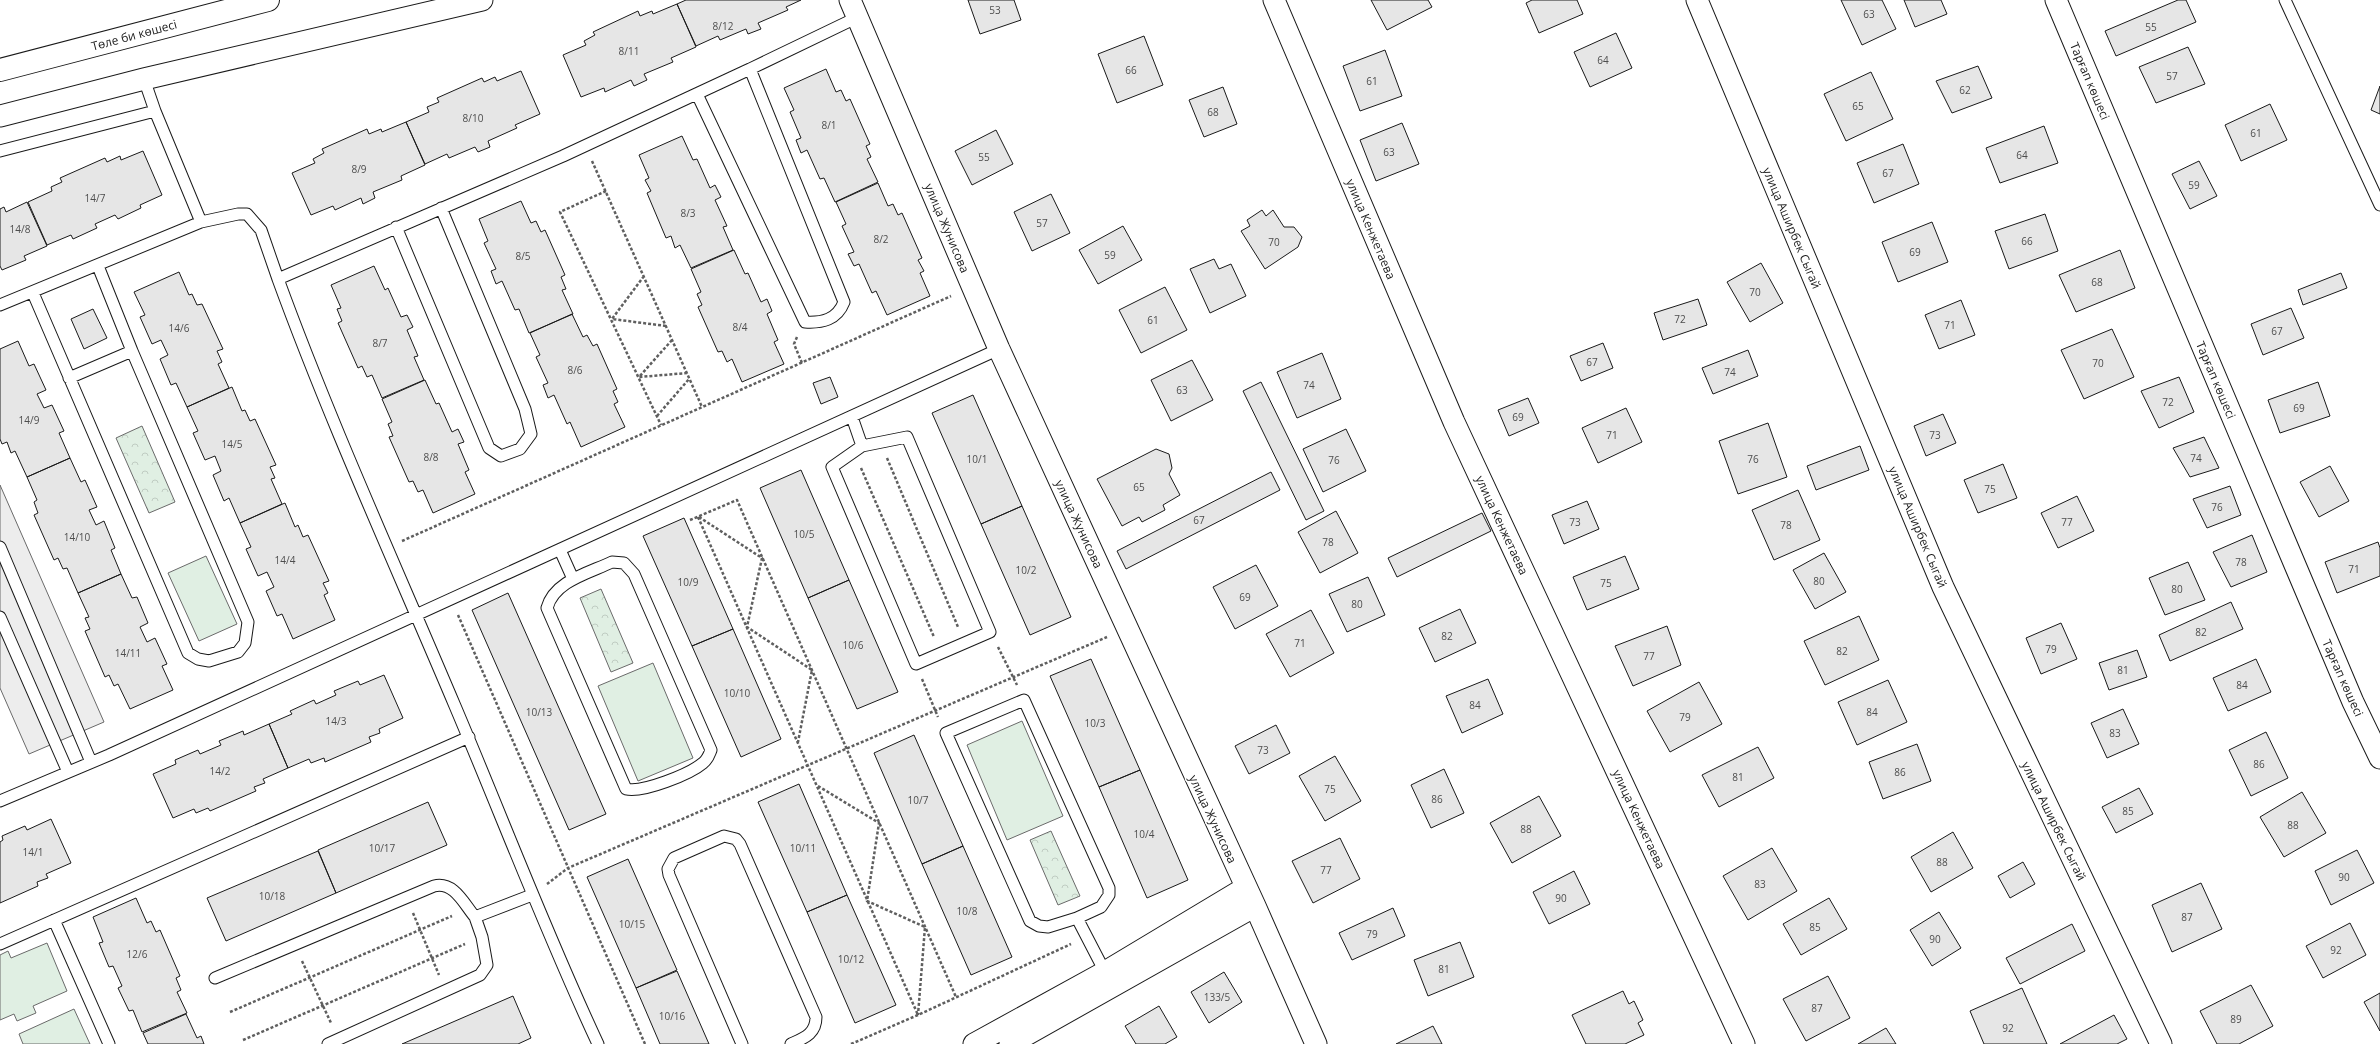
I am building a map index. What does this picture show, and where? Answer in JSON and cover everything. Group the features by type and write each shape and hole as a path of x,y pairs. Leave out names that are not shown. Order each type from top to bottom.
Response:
{"main road":[{"name":"Төле би көшесі","path":"0,70 268,0"}],"street":[{"path":"0,116 144,79 482,0"},
{"name":"улица Кенжетаева","path":"1274,0 1454,422 1744,1044"},
{"name":"улица Аширбек Сыгай","path":"1697,0 1942,587 2161,1044"},
{"name":"Тарғап көшесі","path":"2056,0 2352,702 2380,758"},
{"name":"улица Жунисова","path":"854,9 999,349 1316,1044"},
{"path":"974,1044 1105,972 1250,897"},
{"path":"1010,1044 1250,897"}],"lane":[{"path":"2285,0 2376,186 2380,205"},
{"path":"278,279 586,146 697,94 750,69 854,9"},
{"path":"697,94 805,322 826,320 835,316 844,302 750,69"},
{"path":"144,79 155,111 201,222"},
{"path":"0,151 155,111"},
{"path":"396,228 489,448 501,456 520,449 531,434 525,409 441,208"},
{"path":"0,306 201,222 238,214 247,214 261,230 278,279 387,547 469,738 532,895 598,1044"},
{"path":"33,293 188,653 198,659 209,661 238,652 246,643 248,622 132,351 98,266"},
{"path":"0,801 91,762 416,616 999,349"},
{"path":"69,378 132,351"},
{"path":"852,417 858,449"},
{"path":"907,437 990,632 940,652 916,664 832,467 858,449 907,437"},
{"path":"0,547 91,762"},
{"path":"560,550 573,580"},
{"path":"612,562 624,563 634,574 711,750 703,764 642,790 626,789 547,608 549,599 558,588 573,580 612,562"},
{"path":"0,617 68,772"},
{"path":"1024,700 1109,888 1109,895 1101,907 1077,918 1048,927 1039,926 1030,921 946,733 1024,700"},
{"path":"0,944 469,738"},
{"path":"742,1044 669,875 668,869 674,858 724,836 736,839 740,844 816,1017 816,1024 808,1036 791,1044"},
{"path":"215,978 406,896 442,884 450,886 472,913 482,937 487,965 480,975 328,1044"},
{"path":"472,913 532,895"},
{"path":"1077,918 1105,972"},
{"path":"54,920 109,1044"}],"path":[{"path":"586,146 702,407"},
{"path":"606,192 560,212 612,319 661,426"},
{"path":"612,319 644,276"},
{"path":"387,547 972,287"},
{"path":"612,319 666,326"},
{"path":"802,362 794,344 805,322"},
{"path":"639,377 672,340"},
{"path":"639,377 687,373"},
{"path":"657,416 690,379"},
{"path":"880,443 964,643"},
{"path":"858,449 940,652"},
{"path":"690,520 737,500 956,997"},
{"path":"698,516 762,558"},
{"path":"698,516 918,1015"},
{"path":"747,627 762,558"},
{"path":"451,600 645,1044"},
{"path":"747,627 812,670"},
{"path":"532,895 568,868 808,764 1127,629"},
{"path":"990,632 1024,700"},
{"path":"916,664 946,733"},
{"path":"798,742 812,670"},
{"path":"816,785 879,823"},
{"path":"867,901 879,823"},
{"path":"406,896 431,959 447,991"},
{"path":"867,901 925,928"},
{"path":"230,1012 420,930 472,913"},
{"path":"918,1015 925,928"},
{"path":"243,1040 482,937"},
{"path":"851,1044 918,1015 1074,942"},
{"path":"293,944 339,1039"}],"green space":[{"path":"142,426 175,502 149,513 116,438"},
{"path":"206,556 237,624 199,641 168,573"},
{"path":"601,589 633,663 611,672 580,598"},
{"path":"653,663 693,758 638,781 598,686"},
{"path":"1022,721 1063,816 1007,840 967,745"},
{"path":"1051,831 1080,896 1058,905 1030,840"},
{"path":"47,943 67,991 33,1006 36,1013 17,1021 14,1014 0,1020 0,955 8,951 11,958"},
{"path":"74,1009 90,1044 23,1044 19,1034"}],"shaded area":[{"path":"0,485 104,722 29,754 0,688"}],"building":[{"path":"686,0 801,0 786,7 788,10 758,23 761,29 748,34 746,29 720,40 718,36 696,46 677,4"},
{"path":"968,0 1014,0 1021,20 980,34"},
{"path":"1371,0 1428,0 1432,7 1387,30"},
{"path":"1532,0 1577,0 1583,14 1539,33 1526,3"},
{"path":"1841,0 1882,0 1896,29 1862,45"},
{"path":"1904,0 1941,0 1947,14 1915,27"},
{"path":"2178,0 2186,0 2196,22 2116,56 2105,31"},
{"path":"677,4 696,47 671,58 673,62 644,74 647,80 634,86 631,80 605,92 604,88 581,97 563,55 586,45 584,41 595,35 593,32 638,11 640,16 652,11 653,14"},
{"path":"1616,33 1632,68 1590,87 1574,52"},
{"path":"1144,36 1163,85 1117,103 1098,54"},
{"path":"2188,47 2205,84 2156,103 2139,67"},
{"path":"1385,50 1402,96 1360,111 1343,66"},
{"path":"1978,66 1992,98 1952,113 1936,81"},
{"path":"826,69 836,92 841,90 846,101 850,99 870,144 866,146 871,157 867,159 878,182 835,202 824,178 820,179 807,150 801,153 796,140 801,138 790,112 794,110 784,88"},
{"path":"521,71 540,114 515,125 517,128 488,141 490,147 478,152 475,147 449,158 447,154 425,164 406,122 429,112 427,107 439,102 437,98 482,78 484,82 495,77 497,81"},
{"path":"1871,72 1893,119 1846,141 1824,94"},
{"path":"2380,86 2380,114 2371,110"},
{"path":"1223,87 1237,124 1204,137 1189,100"},
{"path":"2270,104 2287,140 2241,161 2225,125"},
{"path":"406,122 425,165 401,176 402,180 373,192 375,198 363,204 361,198 335,210 333,206 311,215 292,173 315,163 313,159 324,153 322,149 367,129 369,134 381,129 382,132"},
{"path":"1402,123 1419,164 1376,181 1360,140"},
{"path":"2044,126 2058,163 2000,183 1986,148"},
{"path":"996,130 1013,164 972,185 955,151"},
{"path":"682,136 693,160 697,159 710,188 715,185 721,197 715,200 727,226 723,227 733,250 691,268 680,245 675,248 671,236 666,238 647,193 651,191 645,180 649,178 639,155"},
{"path":"1903,144 1919,184 1874,203 1857,163"},
{"path":"143,151 162,195 140,205 141,208 118,219 115,215 95,224 97,228 73,239 71,235 47,245 28,202 52,191 51,187 62,182 60,178 105,158 107,162 120,156 121,160"},
{"path":"2199,161 2217,196 2190,209 2172,174"},
{"path":"878,183 888,206 893,204 898,215 902,213 922,258 918,260 924,271 920,273 930,296 887,315 876,291 872,293 859,264 854,266 848,254 854,252 842,226 846,224 836,202"},
{"path":"1051,194 1070,233 1032,251 1014,212"},
{"path":"521,201 531,223 536,221 541,232 545,230 565,275 561,277 566,289 562,290 573,314 529,333 519,309 515,310 502,281 496,284 491,271 496,269 484,243 488,241 479,219"},
{"path":"27,202 47,246 24,256 26,260 2,270 0,266 0,209 4,207 6,212"},
{"path":"1262,210 1266,216 1273,210 1284,227 1294,227 1302,237 1298,247 1265,269 1241,231 1250,226 1247,220"},
{"path":"2045,214 2058,251 2009,269 1995,231"},
{"path":"1932,222 1948,262 1898,282 1882,242"},
{"path":"1123,226 1142,260 1098,284 1079,250"},
{"path":"734,250 745,274 748,273 761,302 767,299 772,311 767,314 778,340 774,342 784,364 742,382 732,359 727,362 722,351 718,352 698,307 702,305 697,294 701,292 691,269"},
{"path":"2120,250 2135,288 2076,312 2059,275"},
{"path":"1214,259 1219,269 1231,264 1246,296 1210,313 1190,269"},
{"path":"1761,263 1783,303 1750,322 1727,282"},
{"path":"374,266 385,290 388,288 401,317 407,315 413,327 407,330 418,356 414,357 424,380 382,398 372,375 367,377 362,366 358,368 338,323 342,321 337,309 341,308 331,285"},
{"path":"179,272 189,295 192,294 197,305 202,304 223,349 217,351 222,362 218,364 229,388 187,407 176,383 171,385 160,359 168,355 161,340 152,344 140,317 145,315 134,292"},
{"path":"2341,273 2347,288 2303,305 2298,290"},
{"path":"1165,287 1187,330 1141,353 1119,310"},
{"path":"1698,299 1707,325 1663,340 1654,313"},
{"path":"1961,300 1975,335 1939,349 1925,315"},
{"path":"2291,308 2304,338 2263,355 2251,324"},
{"path":"93,309 107,338 84,349 71,319"},
{"path":"572,314 583,337 587,335 593,346 597,344 617,389 613,391 618,402 614,404 625,427 581,447 570,422 567,424 554,395 548,398 543,385 548,383 536,357 540,355 530,333"},
{"path":"2112,329 2134,377 2084,399 2061,350"},
{"path":"18,341 29,366 34,364 46,390 37,394 44,408 52,405 64,431 59,433 70,458 27,477 15,451 11,453 7,442 2,444 0,439 0,349"},
{"path":"1603,343 1613,368 1581,381 1570,356"},
{"path":"1748,350 1758,376 1713,394 1702,368"},
{"path":"1322,353 1341,399 1297,418 1277,372"},
{"path":"1192,360 1213,400 1171,421 1151,380"},
{"path":"830,377 838,397 821,404 813,383"},
{"path":"2179,377 2194,412 2159,428 2141,391"},
{"path":"425,380 436,404 439,403 452,432 458,429 464,442 458,444 469,470 465,472 475,494 433,513 423,490 418,492 413,481 409,482 389,437 393,436 388,424 392,422 382,399"},
{"path":"1261,382 1324,511 1306,520 1243,391"},
{"path":"2318,382 2330,416 2280,433 2268,400"},
{"path":"232,387 242,411 245,410 250,421 255,419 276,465 270,467 275,478 271,479 282,504 240,523 229,498 224,501 213,475 221,471 215,456 205,460 193,433 198,431 187,407"},
{"path":"973,395 1022,506 981,524 932,413"},
{"path":"1528,398 1539,423 1509,436 1498,410"},
{"path":"1626,408 1642,442 1598,463 1582,428"},
{"path":"1943,414 1956,443 1926,456 1914,426"},
{"path":"1768,423 1787,477 1738,494 1719,441"},
{"path":"1346,429 1366,471 1323,492 1303,449"},
{"path":"2204,437 2219,468 2190,477 2173,448"},
{"path":"1860,446 1869,470 1816,490 1807,466"},
{"path":"1156,449 1169,454 1172,468 1169,474 1180,495 1163,505 1165,510 1142,522 1139,517 1122,526 1097,479"},
{"path":"70,458 81,482 85,480 97,507 89,510 96,525 104,521 115,548 111,550 121,574 78,593 67,568 63,569 58,558 54,560 34,515 38,513 34,502 37,500 27,477"},
{"path":"2003,464 2017,498 1978,513 1964,480"},
{"path":"2330,466 2349,501 2319,517 2300,482"},
{"path":"801,470 849,580 808,598 760,488"},
{"path":"1271,472 1280,490 1126,569 1117,551"},
{"path":"2230,486 2241,515 2207,528 2193,499"},
{"path":"1798,490 1820,540 1774,560 1752,510"},
{"path":"2077,496 2094,531 2058,548 2041,513"},
{"path":"1587,501 1599,529 1564,544 1552,515"},
{"path":"285,503 295,527 298,525 303,537 308,535 329,581 323,583 328,593 324,595 335,620 293,639 282,614 277,616 266,591 274,587 267,572 258,576 246,549 251,547 240,523"},
{"path":"1022,506 1071,617 1030,635 981,524"},
{"path":"1336,511 1358,553 1320,573 1298,532"},
{"path":"1482,513 1491,531 1397,577 1388,558"},
{"path":"684,518 733,629 692,646 643,536"},
{"path":"2252,535 2267,572 2231,587 2213,552"},
{"path":"2378,542 2380,548 2380,576 2337,593 2325,562"},
{"path":"1824,553 1846,592 1815,609 1793,570"},
{"path":"1625,556 1639,589 1587,610 1573,577"},
{"path":"2188,562 2205,600 2165,615 2149,578"},
{"path":"1256,565 1278,606 1235,629 1213,587"},
{"path":"121,574 132,598 137,597 148,623 140,627 147,642 155,638 167,664 162,666 173,690 130,709 118,684 114,686 109,675 105,677 85,631 90,629 85,618 89,617 78,593"},
{"path":"1368,577 1385,615 1347,632 1329,594"},
{"path":"849,580 898,692 857,709 808,598"},
{"path":"508,593 606,814 569,830 472,610"},
{"path":"2231,602 2243,629 2170,661 2159,635"},
{"path":"1460,609 1476,643 1435,662 1419,628"},
{"path":"1311,610 1334,653 1290,677 1266,634"},
{"path":"1859,616 1879,660 1825,685 1804,641"},
{"path":"2061,623 2077,659 2041,674 2026,638"},
{"path":"1667,626 1681,665 1633,686 1615,646"},
{"path":"733,629 781,739 741,757 692,646"},
{"path":"2137,650 2147,677 2109,690 2099,663"},
{"path":"1091,659 1140,770 1099,787 1050,676"},
{"path":"2256,659 2271,692 2228,711 2213,678"},
{"path":"384,675 403,718 379,729 380,733 369,737 371,742 325,762 324,758 311,763 309,759 288,768 269,724 292,714 290,711 314,700 316,704 336,695 334,691 358,681 360,685"},
{"path":"1488,679 1503,714 1462,733 1446,696"},
{"path":"1888,680 1907,722 1857,745 1838,702"},
{"path":"1699,682 1722,724 1670,752 1647,711"},
{"path":"2123,709 2139,744 2107,758 2091,723"},
{"path":"269,724 288,768 263,779 265,783 254,787 256,791 210,811 208,808 196,813 194,809 173,818 153,774 176,764 175,760 198,750 200,754 221,745 219,741 243,731 244,735"},
{"path":"1276,725 1290,753 1249,774 1235,746"},
{"path":"2266,732 2288,778 2251,796 2229,750"},
{"path":"914,735 963,846 922,864 874,753"},
{"path":"1917,744 1931,781 1883,799 1869,762"},
{"path":"1758,747 1774,778 1719,807 1702,775"},
{"path":"1335,756 1361,801 1325,821 1299,776"},
{"path":"1444,769 1464,813 1431,828 1411,785"},
{"path":"1140,770 1188,880 1147,898 1099,787"},
{"path":"799,784 847,895 807,912 758,802"},
{"path":"2139,788 2153,814 2116,833 2102,807"},
{"path":"2302,792 2326,833 2284,857 2260,817"},
{"path":"1539,796 1561,836 1512,863 1490,823"},
{"path":"428,802 447,845 336,893 318,850"},
{"path":"51,819 71,863 46,874 48,878 37,882 38,886 0,903 0,842 3,840 2,836 25,826 27,830"},
{"path":"1953,832 1973,868 1931,892 1911,857"},
{"path":"1340,838 1360,879 1313,903 1292,861"},
{"path":"963,846 1012,957 971,975 922,864"},
{"path":"1772,848 1797,891 1748,920 1723,876"},
{"path":"2357,850 2374,883 2331,905 2315,871"},
{"path":"318,851 336,893 226,941 207,898"},
{"path":"628,859 677,970 636,988 587,877"},
{"path":"2023,862 2035,884 2010,898 1998,876"},
{"path":"1574,871 1590,904 1549,924 1533,892"},
{"path":"2201,883 2222,929 2172,952 2152,905"},
{"path":"847,895 896,1005 855,1023 807,912"},
{"path":"136,898 147,923 151,921 156,932 160,930 180,976 176,978 181,990 177,992 187,1013 142,1032 133,1010 129,1011 118,988 122,986 113,966 109,967 99,943 103,942 93,917"},
{"path":"1829,898 1847,929 1801,955 1783,924"},
{"path":"1393,908 1405,936 1352,960 1339,933"},
{"path":"1939,912 1961,948 1932,966 1910,930"},
{"path":"2350,923 2366,955 2323,978 2306,946"},
{"path":"2072,924 2085,951 2020,984 2006,958"},
{"path":"1460,942 1474,977 1428,996 1414,960"},
{"path":"677,971 709,1044 660,1044 636,988"},
{"path":"1224,972 1242,1002 1209,1023 1191,992"},
{"path":"1828,976 1850,1018 1806,1041 1783,999"},
{"path":"2251,985 2273,1026 2239,1044 2217,1044 2200,1011"},
{"path":"2022,988 2047,1044 1984,1044 1970,1011"},
{"path":"1623,991 1629,1004 1634,1001 1643,1020 1638,1023 1644,1035 1625,1044 1586,1044 1572,1015"},
{"path":"2380,993 2380,1031 2364,1002"},
{"path":"513,996 531,1038 518,1044 402,1044"},
{"path":"1159,1006 1177,1037 1165,1044 1136,1044 1125,1026"},
{"path":"186,1014 197,1038 201,1036 204,1044 148,1044 143,1033"},
{"path":"2114,1015 2127,1039 2117,1044 2060,1044"},
{"path":"1433,1026 1442,1044 1396,1044"},
{"path":"1886,1028 1896,1044 1858,1044"}]}
